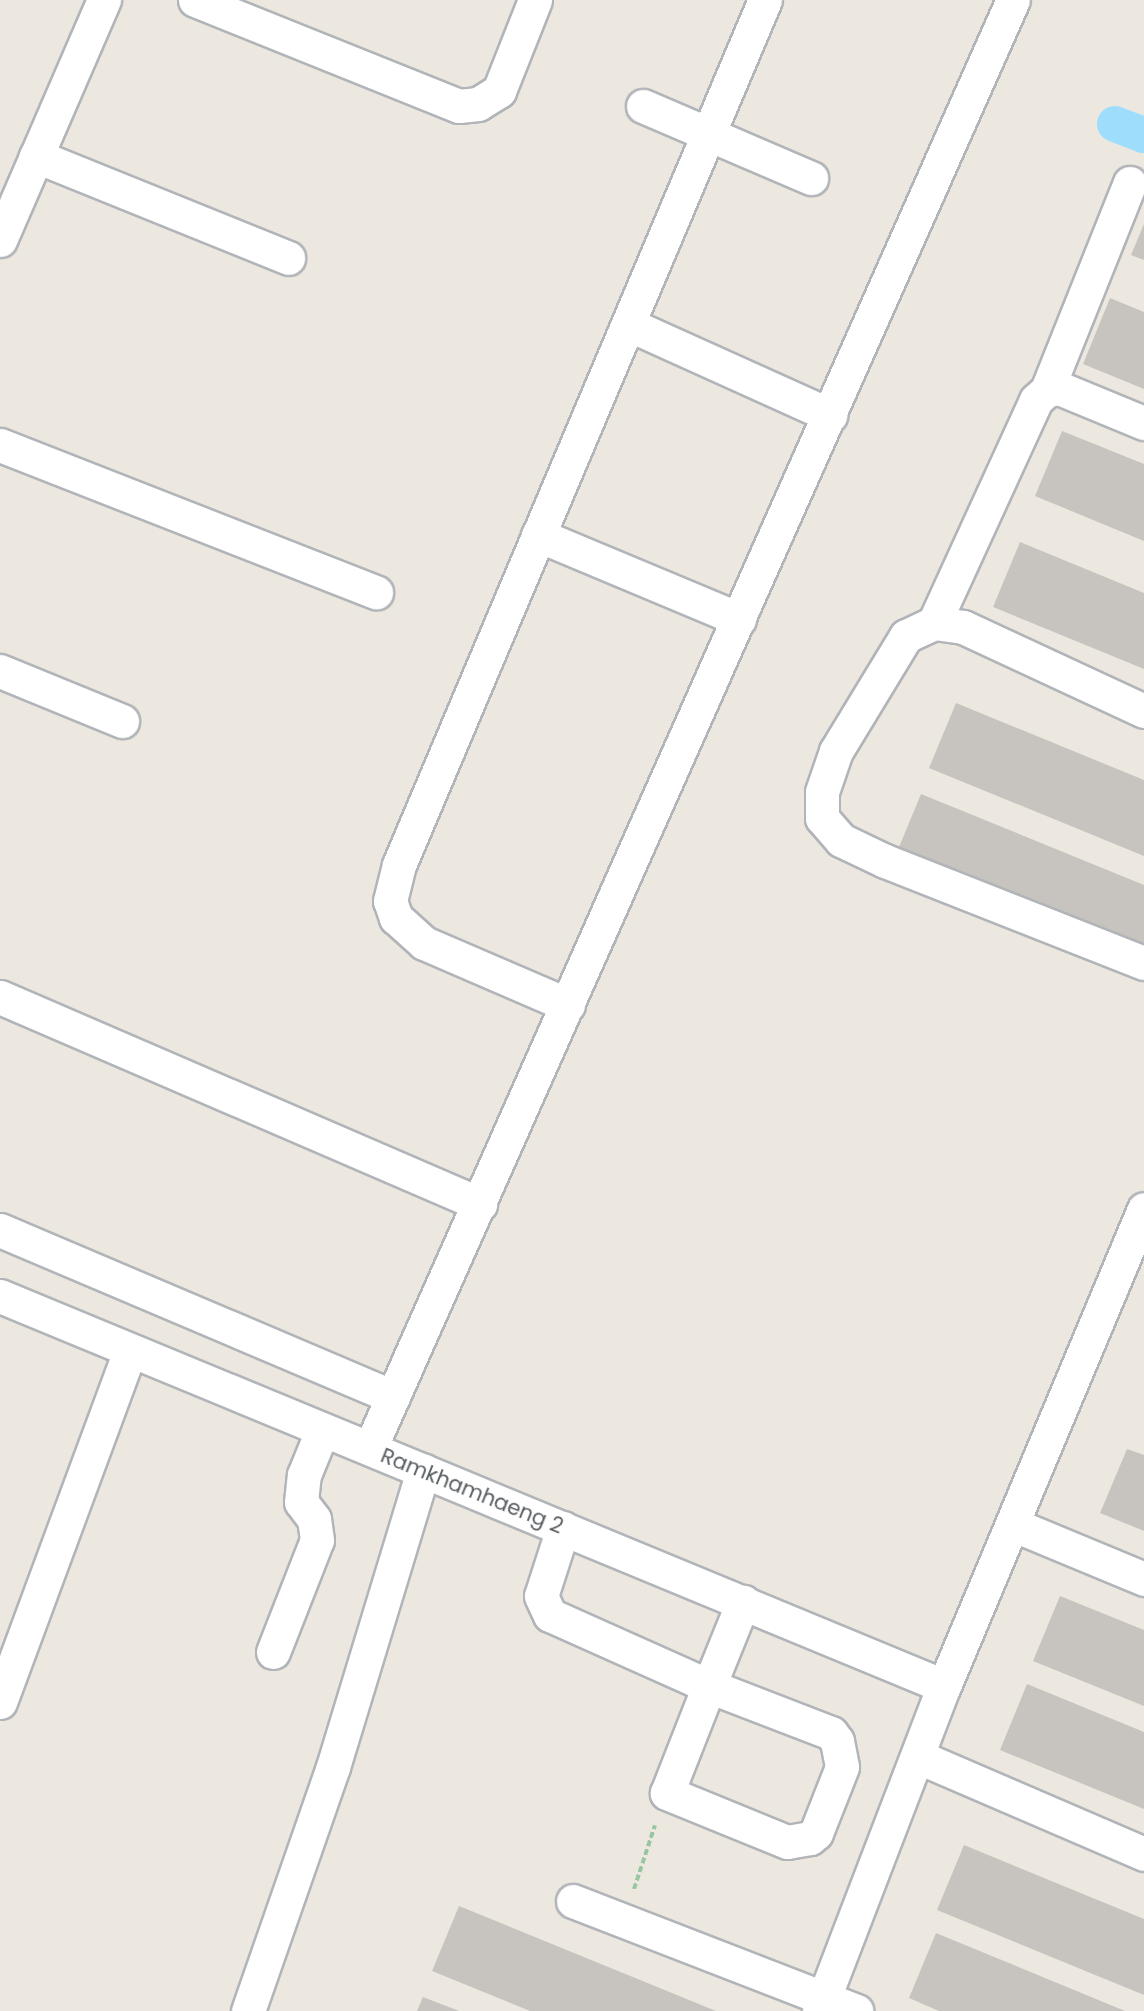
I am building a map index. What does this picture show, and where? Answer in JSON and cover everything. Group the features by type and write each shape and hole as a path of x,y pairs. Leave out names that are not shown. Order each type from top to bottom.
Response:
{"street":[{"path":"0,240 104,0"},
{"path":"195,0 459,106 478,104 499,91 535,0"},
{"path":"568,1005 424,943 396,918 390,901 399,865 765,0"},
{"path":"370,1448 1013,0"},
{"path":"643,106 811,178"},
{"path":"36,156 288,258"},
{"path":"934,623 1036,400 1047,390 1130,183"},
{"path":"628,324 830,415"},
{"path":"1047,390 1059,388 1144,423"},
{"path":"0,445 376,592"},
{"path":"538,535 739,619"},
{"path":"1144,711 963,627 934,623 906,636 836,751 822,792 822,818 841,840 885,861 1144,963"},
{"path":"0,671 122,721"},
{"path":"0,997 480,1204"},
{"path":"821,2004 919,1756 944,1686 1012,1524 1132,1276 1144,1209"},
{"path":"0,1230 393,1397"},
{"name":"Ramkhamhaeng 2","path":"0,1296 129,1353 321,1431 370,1448 944,1686"},
{"path":"0,1702 129,1353"},
{"path":"273,1652 317,1540 314,1519 301,1502 304,1475 321,1431"},
{"path":"248,2011 333,1767 423,1470"},
{"path":"1012,1524 1144,1579"},
{"path":"563,1528 541,1596 550,1616 709,1686 831,1733 837,1741 842,1767 816,1833 810,1838 787,1842 667,1793 709,1686 743,1602"},
{"path":"919,1756 1144,1854"},
{"path":"573,1901 821,2004 856,2011"}],"path":[{"path":"625,1922 648,1842"}],"building":[{"path":"1144,224 1144,260 1131,255"},
{"path":"1110,298 1144,312 1144,389 1083,364"},
{"path":"1062,431 1144,464 1144,541 1035,496"},
{"path":"1020,542 1144,593 1144,669 993,607"},
{"path":"956,703 1144,780 1144,856 929,768"},
{"path":"921,794 1144,885 1144,962 894,859"},
{"path":"1127,1449 1144,1455 1144,1531 1100,1513"},
{"path":"1060,1596 1144,1630 1144,1706 1033,1661"},
{"path":"1027,1684 1144,1732 1144,1809 1000,1750"},
{"path":"964,1845 1144,1919 1144,1995 937,1910"},
{"path":"459,1906 716,2011 530,2011 432,1971"},
{"path":"936,1933 1125,2011 939,2011 909,1998"},
{"path":"423,1997 459,2011 417,2011"}],"waterway":[{"path":"1115,124 1144,135"}]}
